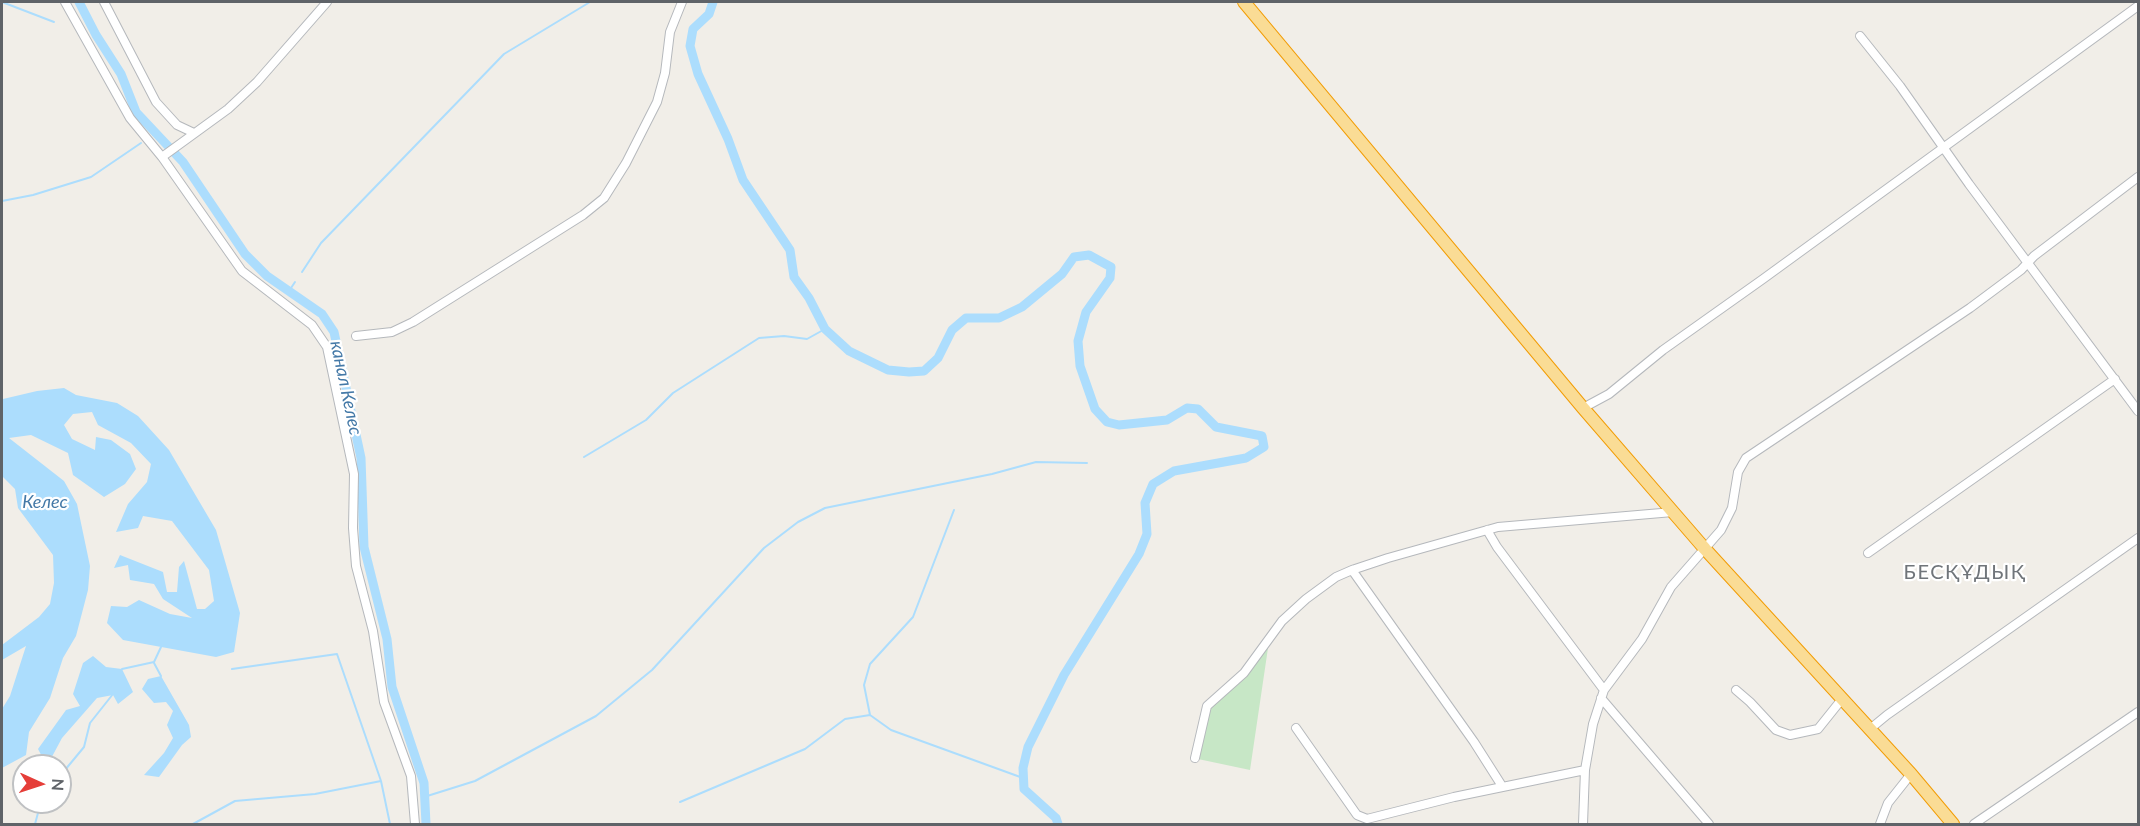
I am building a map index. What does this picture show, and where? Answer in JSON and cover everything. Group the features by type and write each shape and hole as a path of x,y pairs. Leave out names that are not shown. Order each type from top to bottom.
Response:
{"highway":[{"path":"1244,2 1583,408 1705,549 1911,774 1953,825"}],"street":[{"path":"65,2 130,118 162,157 242,271 312,325 327,347 354,474 353,528 356,566 373,631 384,702 411,776 415,825"},
{"path":"104,2 156,102 177,125 194,133"},
{"path":"162,157 228,109 257,82 327,2"},
{"path":"356,336 392,332 413,322 583,215 604,198 626,163 657,102 665,73 669,32 682,2"},
{"path":"1583,408 1609,394 1663,350 2139,6"},
{"path":"1860,36 2139,411"},
{"path":"1583,825 1585,770 1591,731 1603,694 1642,639 1671,587 1721,530 1732,508 1738,472 1746,458 1970,308 2139,177"},
{"path":"1868,553 2115,379"},
{"path":"1195,758 1207,706 1244,673 1282,621 1293,610 1317,590 1352,570 1435,543 1487,530 1673,512"},
{"path":"1487,530 1603,694 1709,824"},
{"path":"1870,729 2139,538"},
{"path":"1352,570 1474,742 1502,786"},
{"path":"1736,690 1776,730 1790,735 1818,729 1842,699"},
{"path":"1974,825 2139,712"},
{"path":"1296,728 1357,815 1362,818 1374,818 1502,786 1585,770"},
{"path":"1880,825 1888,803 1911,774"}],"green space":[{"path":"1268,648 1250,770 1198,759 1212,702 1254,665"}],"water":[{"name":"Келес","path":"64,388 76,395 117,403 138,416 169,450 216,530 240,613 234,652 216,657 123,640 107,623 111,606 127,607 139,600 170,614 192,618 163,599 154,584 130,580 128,565 114,568 120,555 163,572 167,592 177,592 179,567 184,561 197,609 205,609 214,601 209,570 172,521 143,516 138,528 116,532 128,504 147,482 151,464 131,443 98,425 92,412 73,414 64,425 72,439 95,450 96,437 111,440 130,454 136,469 125,484 104,497 73,475 68,453 31,435 9,438 64,481 77,504 90,566 88,590 76,636 63,658 50,698 29,732 26,754 12,754 12,763 2,768 2,709 10,696 26,646 2,660 2,645 39,617 50,604 54,583 53,555 18,508 15,489 2,476 2,401 37,391"},
{"path":"93,656 106,667 122,669 133,692 118,704 113,695 97,698 62,738 53,754 41,754 38,749 66,710 80,706 73,694 83,663"},
{"path":"161,676 189,725 191,737 182,745 159,777 144,775 164,753 173,738 167,725 173,711 166,702 154,703 142,689 148,679"}],"waterway":[{"path":"2,2 54,22"},
{"name":"канал Келес","path":"79,2 96,35 121,74 136,112 183,162 245,254 267,276 322,314 334,332 361,458 364,547 387,639 392,687 424,783 426,824"},
{"path":"302,272 321,243 504,54 590,2"},
{"path":"713,2 709,14 693,29 690,46 698,74 728,139 743,180 790,250 794,277 809,298 825,329 849,351 888,370 924,371 938,358 952,330 966,318 999,318 1022,307 1062,274 1074,257 1089,255 1111,267 1110,278 1086,312 1078,341 1080,366 1095,409 1107,422 1119,425 1167,420 1187,408 1198,409 1216,427 1262,436 1264,447 1246,458 1174,471 1153,484 1145,503 1147,534 1139,554 1064,675 1028,747 1023,768 1024,789 1056,818 1058,824"},
{"name":"канал Келес","path":"153,135 157,133"},
{"path":"2,201 33,195 91,177 141,143"},
{"path":"289,291 295,282"},
{"path":"584,457 646,420 673,393 759,338 784,336 807,339 825,329"},
{"path":"424,797 475,781 596,716 652,670 764,548 798,522 825,508 992,474 1036,462 1087,463"},
{"path":"954,510 913,617 870,664 864,685 870,715 891,730 1023,778"},
{"path":"122,669 154,662 161,647"},
{"path":"232,669 337,654 381,781 390,824"},
{"path":"154,663 161,676"},
{"path":"72,762 84,747 90,723 113,694"},
{"path":"680,802 805,749 845,719 870,715"},
{"path":"193,824 235,801 315,794 381,781"},
{"path":"35,824 38,814"}],"district":[{"name":"БЕСҚҰДЫҚ","path":"1965,573"}]}
